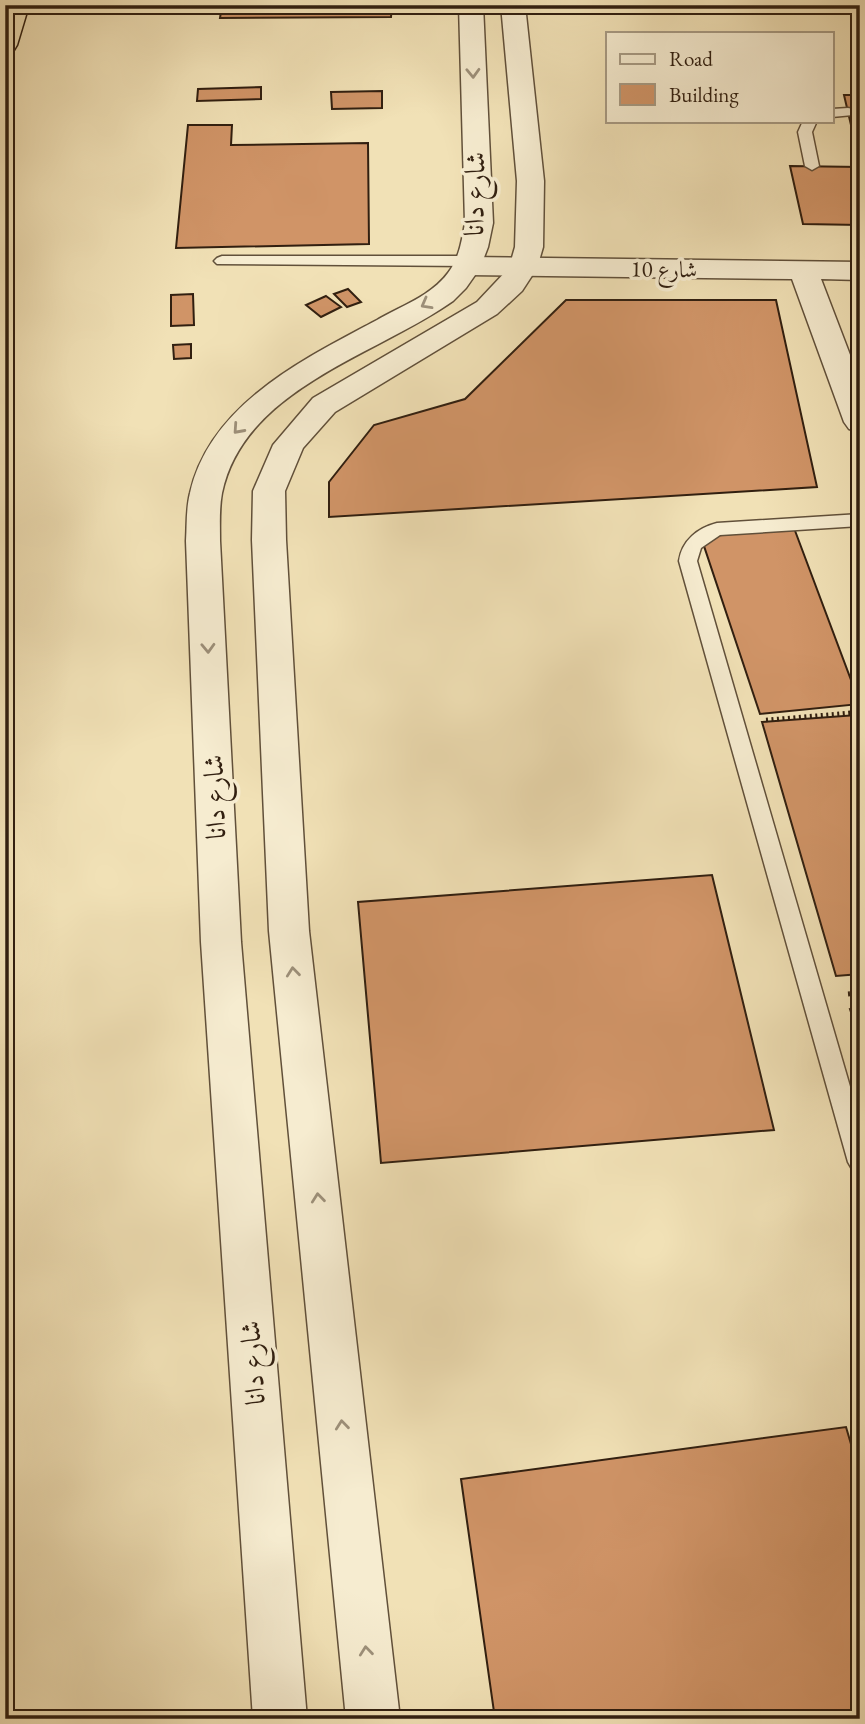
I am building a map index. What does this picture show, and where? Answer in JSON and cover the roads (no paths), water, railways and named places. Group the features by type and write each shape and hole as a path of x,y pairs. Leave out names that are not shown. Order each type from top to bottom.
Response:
{"highway":[{"path":"5,45 17,5"}],"street":[{"name":"شارع دانا","path":"279,1719 220,942 203,541 206,488 229,439 268,397 320,362 435,300 454,284 468,264 476,245 479,223 471,5"},
{"name":"شارع دانا","path":"373,1719 289,931 269,540 269,491 289,445 324,405 487,308 508,288 524,267 530,244 532,200 513,5"},
{"name":"شارع 10","path":"468,264 860,271"},
{"path":"804,272 860,422"}],"lane":[{"path":"834,113 848,112"},
{"path":"809,122 804,132 812,166"},
{"path":"222,261 468,264"},
{"path":"860,520 717,529 691,545 687,556 688,569 860,1162"}]}
